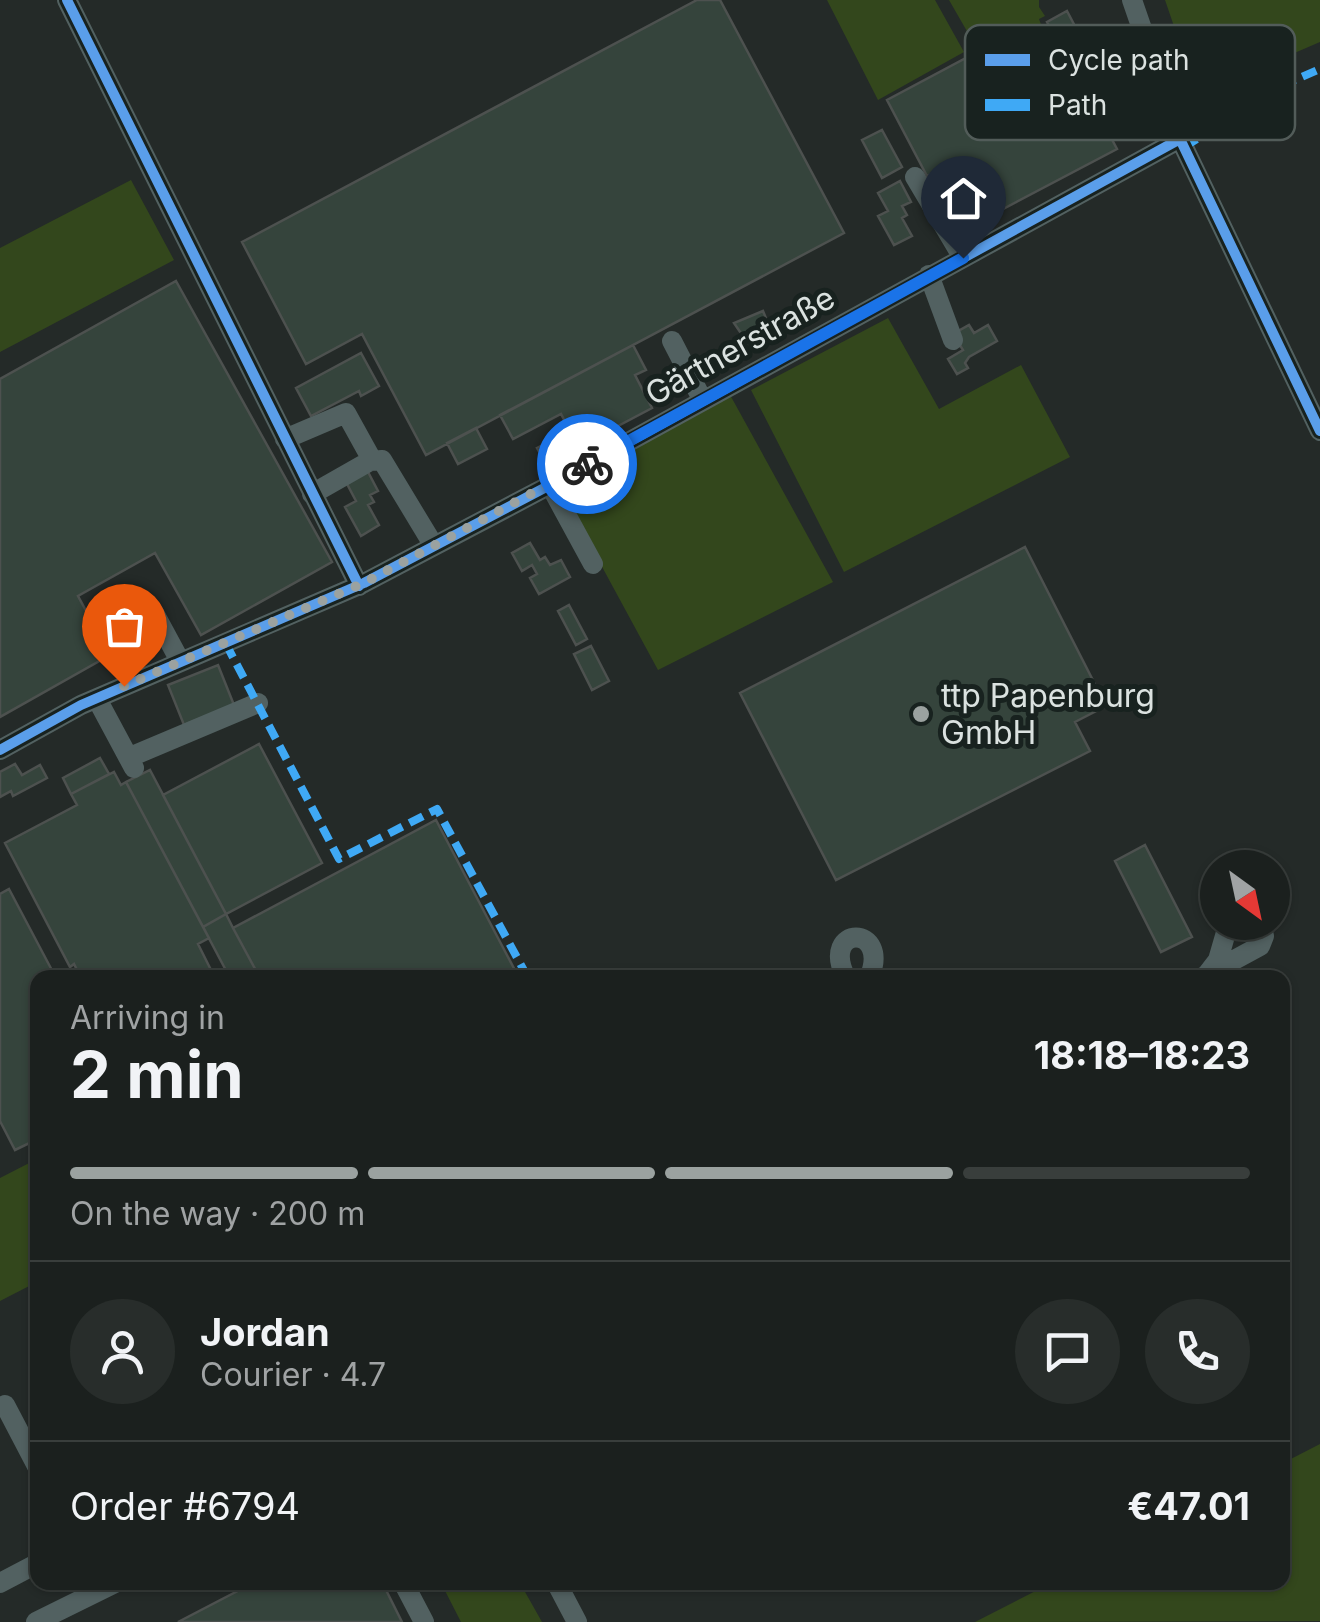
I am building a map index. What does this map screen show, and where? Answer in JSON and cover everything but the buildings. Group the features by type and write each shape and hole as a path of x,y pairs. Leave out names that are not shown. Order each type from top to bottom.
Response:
{"street":[{"path":"67,0 358,586"},
{"path":"1132,0 1141,25"},
{"name":"Gärtnerstraße","path":"0,750 97,699 358,586 1178,140"},
{"path":"1180,140 1320,431"},
{"path":"915,177 963,258"},
{"path":"930,274 953,340"},
{"path":"672,341 703,401"},
{"path":"286,439 346,413 372,460"},
{"path":"312,494 372,460 382,460 434,546"},
{"path":"550,485 593,564"},
{"path":"153,611 180,661"},
{"path":"97,699 132,763 258,703"},
{"path":"842,970 838,952 842,942 853,937 863,937 872,944 876,957 872,970"},
{"path":"1210,970 1218,960 1224,940"},
{"path":"1216,970 1260,946 1262,940"},
{"path":"6,1406 30,1452"},
{"path":"0,1583 30,1567"},
{"path":"36,1622 101,1590"},
{"path":"407,1590 424,1622"},
{"path":"560,1590 577,1622"}],"green space":[{"path":"827,0 935,0 964,52 878,100"},
{"path":"949,0 1039,0 1045,16 1039,19 1041,25 965,28"},
{"path":"1165,0 1320,0 1320,42 1295,53 1295,25 1174,25"},
{"path":"131,180 174,260 0,352 0,248"},
{"path":"888,318 939,409 1021,365 1070,457 844,572 751,390"},
{"path":"729,393 833,582 658,670 562,493 563,484"},
{"path":"30,1163 30,1286 0,1301 0,1178"},
{"path":"1320,1444 1320,1621 975,1622 1037,1590 1290,1590 1290,1459"},
{"path":"445,1590 524,1590 542,1622 461,1622"}],"marked path":[{"path":"1295,80 1320,69"},
{"path":"1184,147 1195,140"},
{"path":"226,644 339,859 437,809 524,970"}],"cycle path":[{"path":"67,0 359,586"},
{"path":"0,750 81,705 364,583 1178,140"},
{"path":"1180,140 1320,431"}],"way so far":[{"path":"124,686 364,583 587,464"}],"place":[{"name":"ttp Papenburg GmbH","path":"921,714"}],"route":[{"path":"587,464 963,258"}]}
